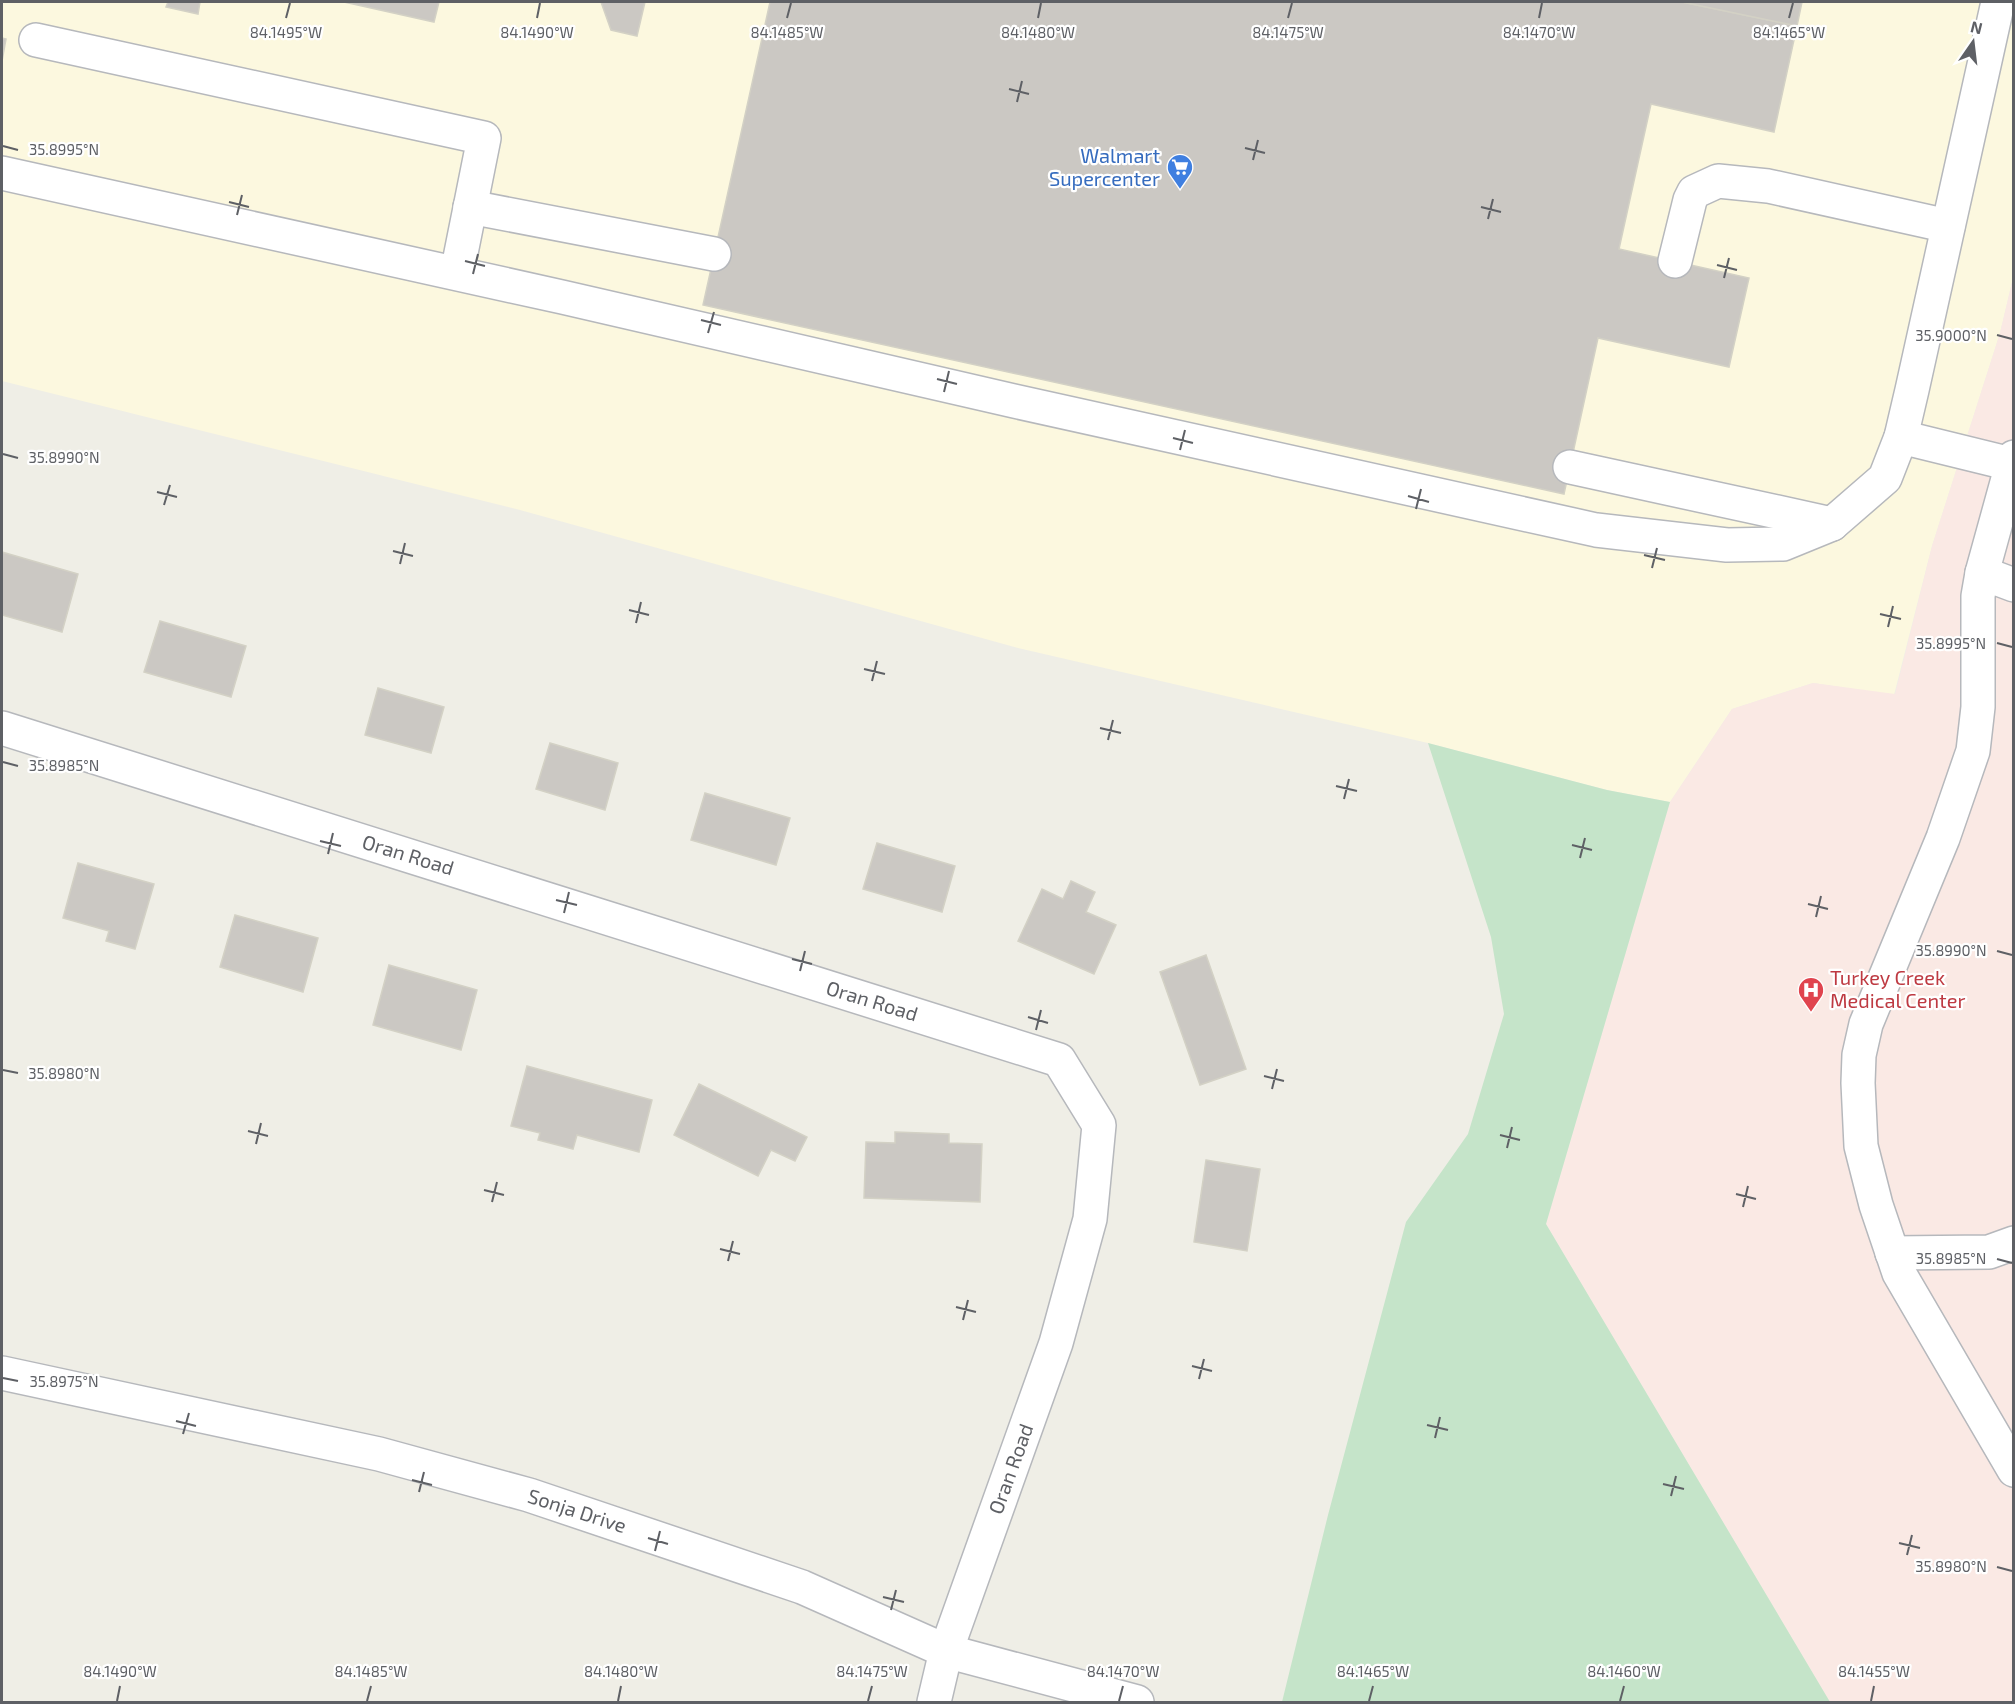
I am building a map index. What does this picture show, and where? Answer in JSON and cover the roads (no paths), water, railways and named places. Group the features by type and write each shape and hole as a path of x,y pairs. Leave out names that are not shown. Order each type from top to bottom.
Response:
{"street":[{"path":"2,173 457,273 1014,401 1596,530 1727,545 1783,544 1832,524 1885,478 1901,437 1998,2"},
{"path":"36,40 484,138 457,273"},
{"path":"1675,261 1694,192 1718,181 1768,186 1948,226"},
{"path":"470,207 714,254"},
{"path":"1901,437 2012,461 1978,596 1978,707 1973,751 1943,838 1866,1024 1859,1055 1861,1146 1876,1205 1899,1273 2013,1470"},
{"path":"1570,467 1832,524"},
{"path":"1982,573 2013,585"},
{"name":"Oran Road","path":"2,728 1059,1060 1099,1125 1090,1219 1056,1343 946,1651 934,1702"},
{"path":"1892,1253 1989,1252 2013,1243"},
{"name":"Sonja Drive","path":"2,1373 379,1454 530,1495 802,1587 946,1651 1137,1702"}],"place":[{"name":"Walmart Supercenter","path":"1180,190"},
{"name":"Turkey Creek Medical Center","path":"1811,1013"}]}
